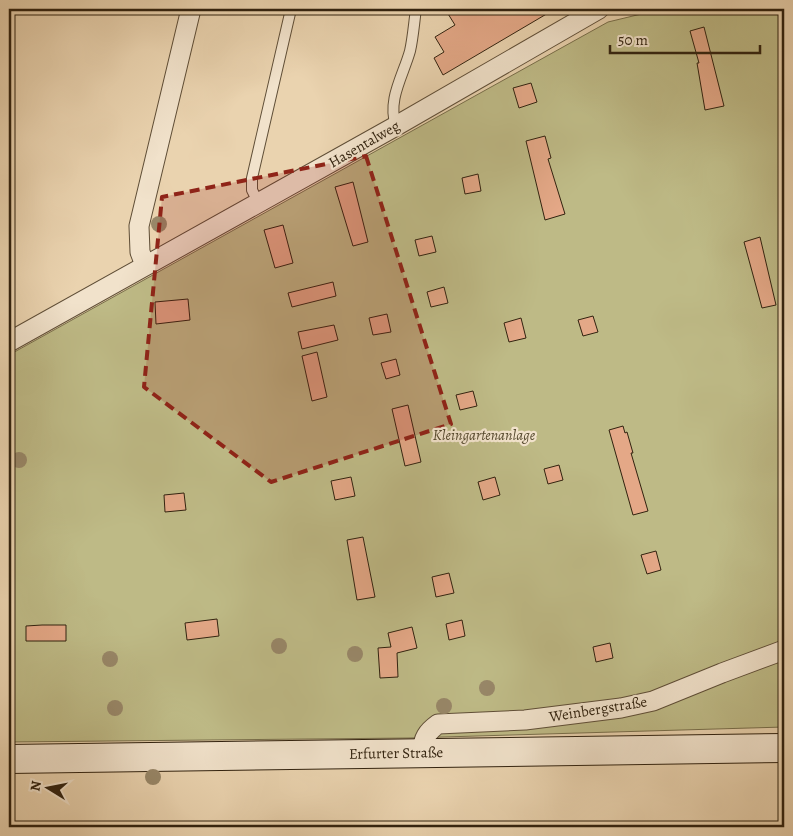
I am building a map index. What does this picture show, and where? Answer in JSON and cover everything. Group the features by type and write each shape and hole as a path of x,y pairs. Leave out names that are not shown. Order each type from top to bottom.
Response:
{"main road":[{"name":"Erfurter Straße","path":"9,759 784,748"}],"street":[{"path":"145,266 140,252 139,226 191,9"},
{"name":"Hasentalweg","path":"9,342 396,126 599,9"},
{"name":"Weinbergstraße","path":"422,752 423,742 428,732 438,724 534,719 653,702 722,672 784,650"}],"lane":[{"path":"258,202 252,190 252,178 291,9"},
{"path":"396,126 392,115 394,99 410,51 416,9"}],"highlighted area":[{"path":"366,156 451,424 271,482 144,387 162,197"}],"green space":[{"name":"Kleingartenanlage","path":"662,9 784,9 784,727 409,738 9,742 9,355 608,22"}],"building":[{"path":"445,9 555,9 443,75 434,58 444,52 435,37 455,25"},
{"path":"704,27 724,106 705,110 697,63 699,63 690,31"},
{"path":"531,83 537,102 519,108 513,88"},
{"path":"545,136 551,158 548,159 565,214 545,220 526,141"},
{"path":"478,174 481,191 465,194 462,178"},
{"path":"353,182 368,242 353,246 335,187"},
{"path":"283,225 293,263 275,268 264,230"},
{"path":"432,236 436,252 419,256 415,240"},
{"path":"760,237 776,305 762,308 744,242"},
{"path":"333,282 336,296 292,307 288,293"},
{"path":"444,287 448,303 431,307 427,292"},
{"path":"188,299 190,320 156,324 155,302"},
{"path":"387,314 391,332 373,335 369,318"},
{"path":"593,316 598,332 583,336 578,320"},
{"path":"521,318 526,338 509,342 504,323"},
{"path":"334,325 338,340 302,349 298,332"},
{"path":"317,352 327,397 312,401 302,356"},
{"path":"396,359 400,375 386,379 381,363"},
{"path":"473,391 477,406 460,410 456,395"},
{"path":"408,405 421,462 405,466 392,409"},
{"path":"623,426 625,433 627,432 633,453 631,453 648,511 633,515 609,430"},
{"path":"559,465 563,480 548,484 544,469"},
{"path":"351,477 355,496 335,500 331,481"},
{"path":"495,477 500,495 483,500 478,482"},
{"path":"184,493 186,510 165,512 164,495"},
{"path":"363,537 375,597 357,600 347,540"},
{"path":"656,551 661,570 647,574 641,555"},
{"path":"449,573 454,593 436,597 432,577"},
{"path":"217,619 219,636 187,640 185,623"},
{"path":"462,620 465,636 449,640 446,624"},
{"path":"66,625 66,641 26,641 26,626"},
{"path":"412,627 417,648 397,653 398,677 380,678 378,648 391,647 388,633"},
{"path":"610,643 613,658 596,662 593,647"}]}
